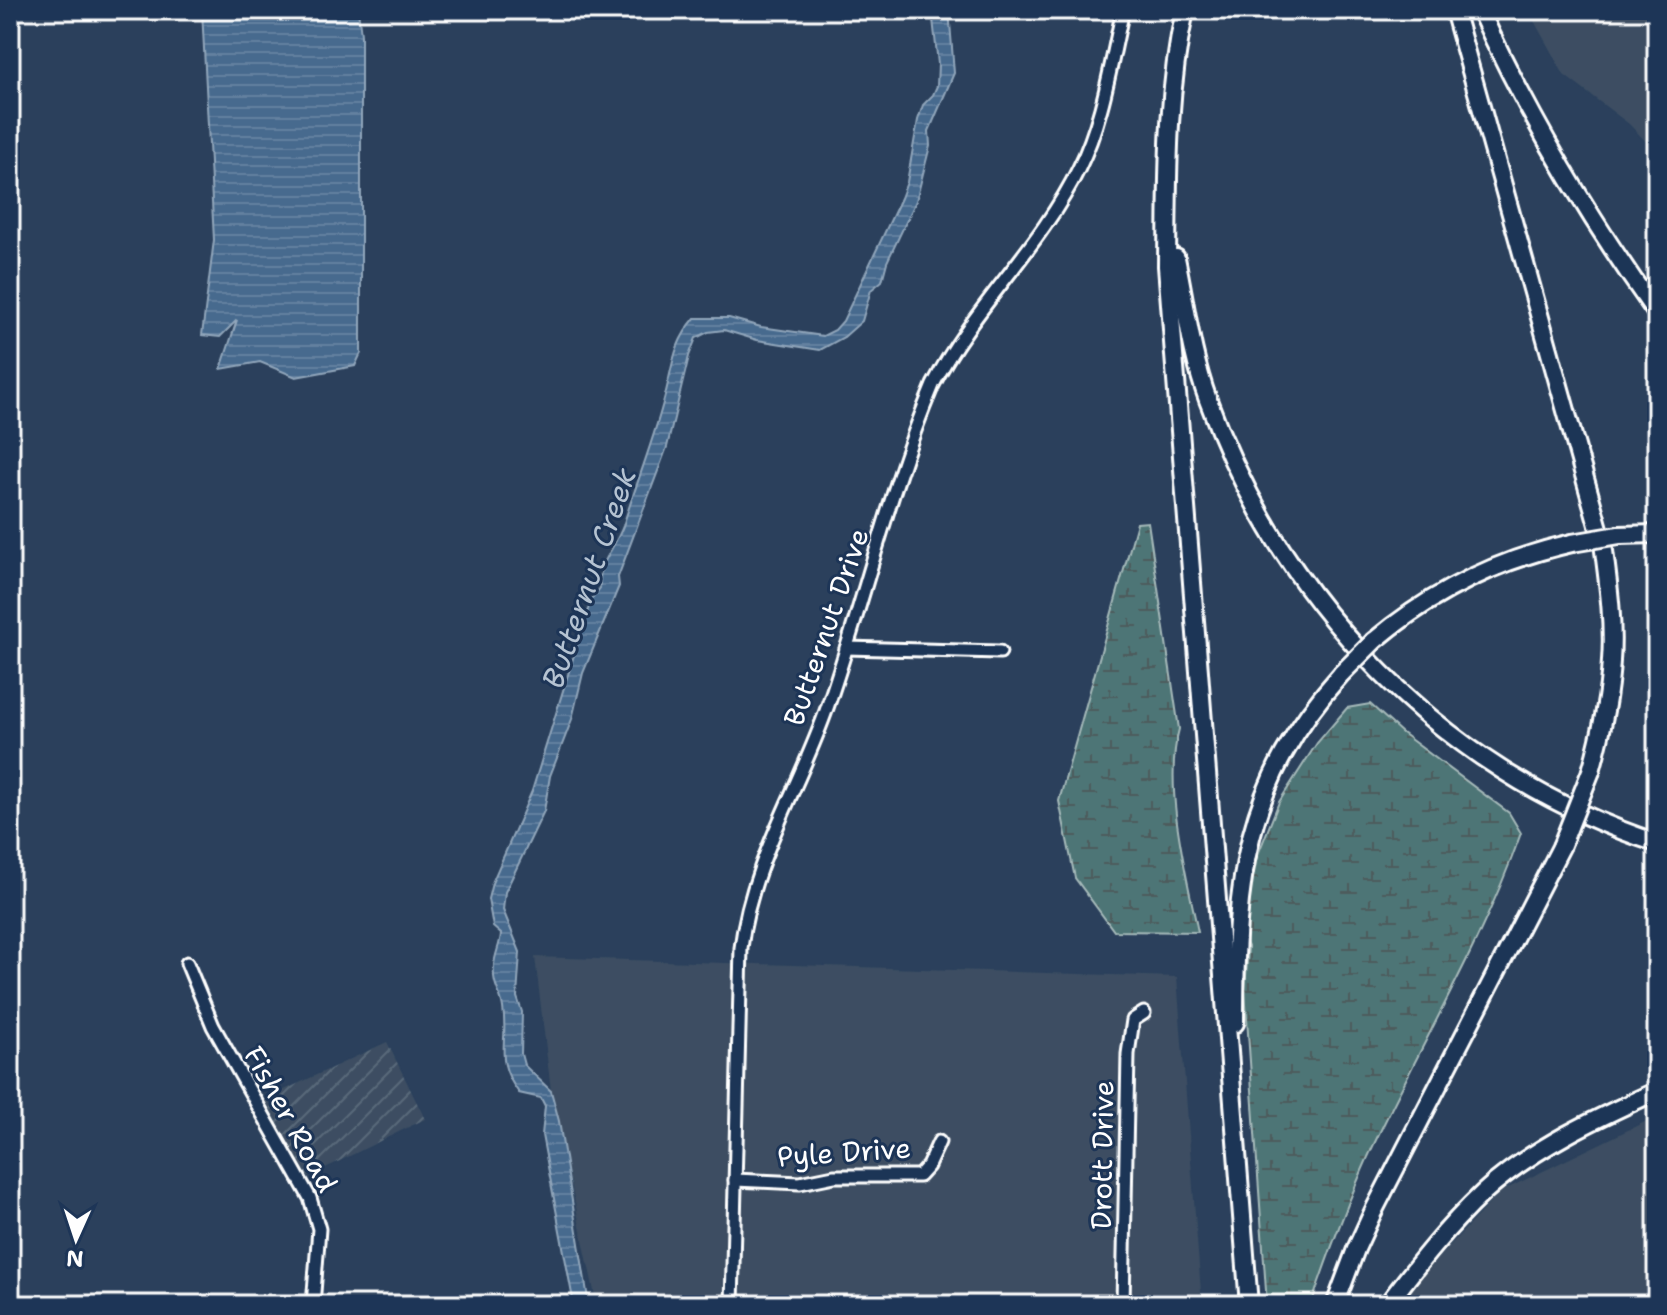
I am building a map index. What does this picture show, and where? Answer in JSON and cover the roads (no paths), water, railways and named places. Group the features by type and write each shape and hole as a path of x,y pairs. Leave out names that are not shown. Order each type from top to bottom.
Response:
{"highway":[{"path":"1185,10 1170,103 1166,174 1167,266 1249,1305"},
{"path":"1335,1305 1373,1212 1561,847 1591,771 1603,727 1611,661 1610,601 1603,543 1454,10"},
{"path":"1480,10 1503,62 1550,150 1610,248 1657,314"},
{"path":"1168,221 1192,343 1207,397 1232,460 1275,541 1330,619 1367,660 1436,724 1507,775 1580,812 1657,843"},
{"path":"1235,1114 1235,941 1246,849 1260,804 1292,737 1342,673 1374,641 1422,603 1471,575 1518,557 1572,543 1619,535 1657,534"},
{"path":"1387,1305 1434,1242 1485,1191 1528,1159 1598,1117 1657,1091"}],"street":[{"name":"Butternut Drive","path":"732,1305 741,948 759,869 826,711 933,385 957,342 1056,209 1080,167 1093,132 1123,10"},
{"path":"846,648 1000,652"},
{"name":"Fisher Road","path":"187,963 213,1026 313,1207 319,1229 313,1305"},
{"name":"Drott Drive","path":"1123,1305 1128,1054 1133,1020 1144,1013"},
{"name":"Pyle Drive","path":"735,1180 800,1183 834,1176 919,1176 928,1166 939,1142"}],"water":[{"path":"202,10 358,10 361,35 361,353 355,366 296,377 260,362 221,369 237,320 220,337 202,335 214,240"},
{"path":"932,10 949,10 954,73 929,131 930,146 916,201 887,262 882,281 871,290 862,321 844,337 820,350 757,340 724,330 708,332 696,338 667,447 618,577 619,586 583,673 572,719 550,776 544,811 505,892 503,910 520,952 517,997 522,1012 521,1054 524,1065 551,1091 559,1121 589,1305 574,1305 542,1135 545,1106 541,1098 519,1093 504,1060 503,1008 494,972 501,934 493,927 488,899 492,883 532,791 591,600 600,588 601,571 623,526 649,449 681,338 695,318 729,318 761,327 823,336 843,321 901,198 907,182 918,120 923,105 937,86 938,64"}],"water label":[{"name":"Butternut Creek","path":"589,578"}]}
